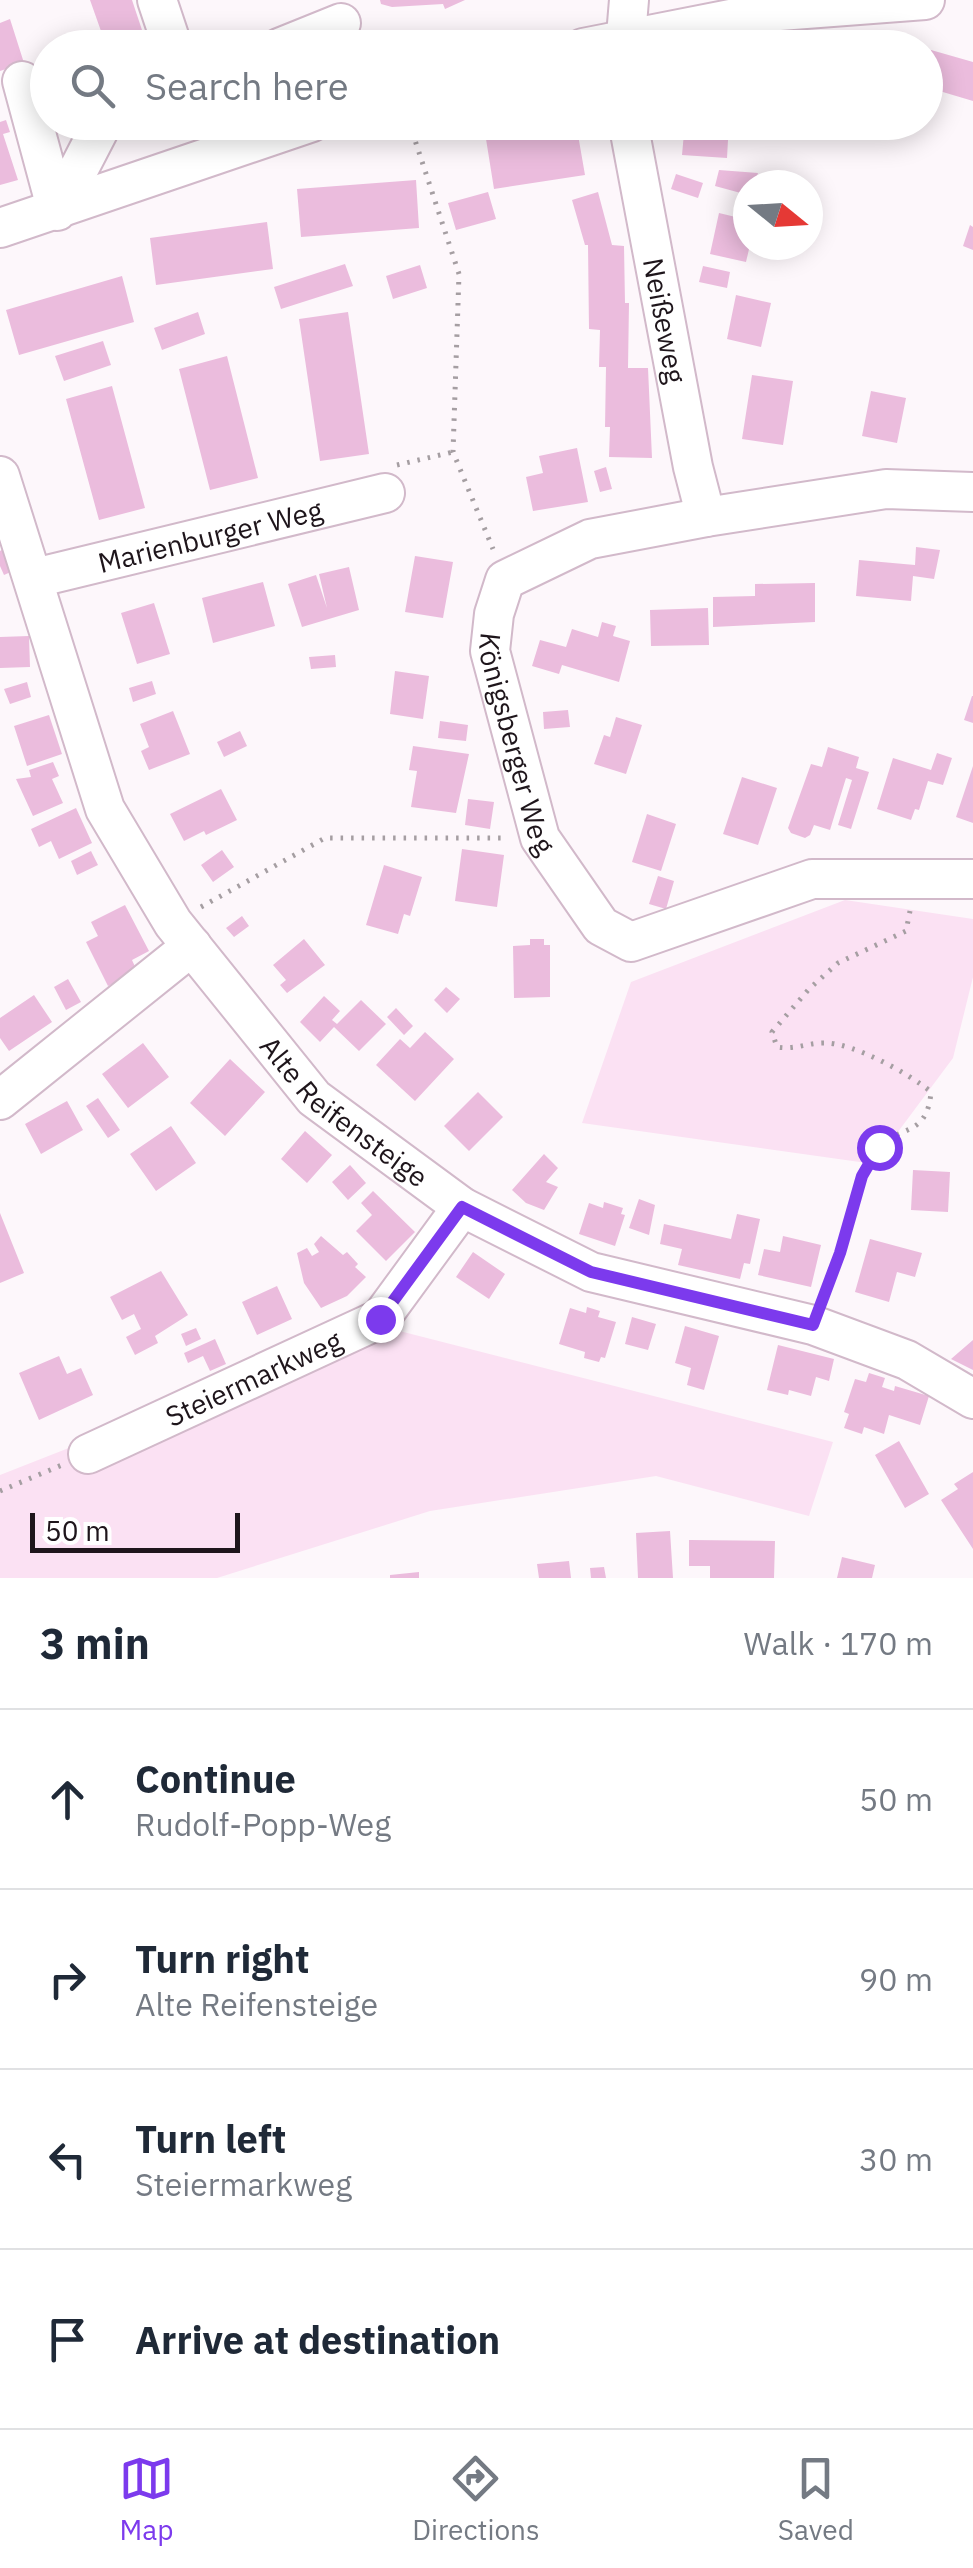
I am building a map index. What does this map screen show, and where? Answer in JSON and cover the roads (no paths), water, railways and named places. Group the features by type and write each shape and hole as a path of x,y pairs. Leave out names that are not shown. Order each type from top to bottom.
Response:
{"street":[{"path":"157,0 167,30"},
{"path":"626,30 629,0"},
{"path":"684,30 766,12 924,0"},
{"path":"22,80 30,109"},
{"path":"38,140 58,211"},
{"path":"58,211 93,140"},
{"path":"0,228 261,140"},
{"name":"Neißeweg","path":"631,140 693,466 706,516"},
{"name":"Alte Reifensteige","path":"0,476 105,808 182,934 314,1098 462,1207 591,1272 813,1325 907,1360 973,1400"},
{"path":"706,516 886,489 973,492"},
{"name":"Marienburger Weg","path":"34,578 385,493"},
{"name":"Königsberger Weg","path":"706,516 590,538 505,580 494,614 490,651 540,838 602,926 631,942 812,879 973,879"},
{"path":"0,1100 182,934"},
{"name":"Steiermarkweg","path":"88,1454 380,1319 462,1207"}]}
